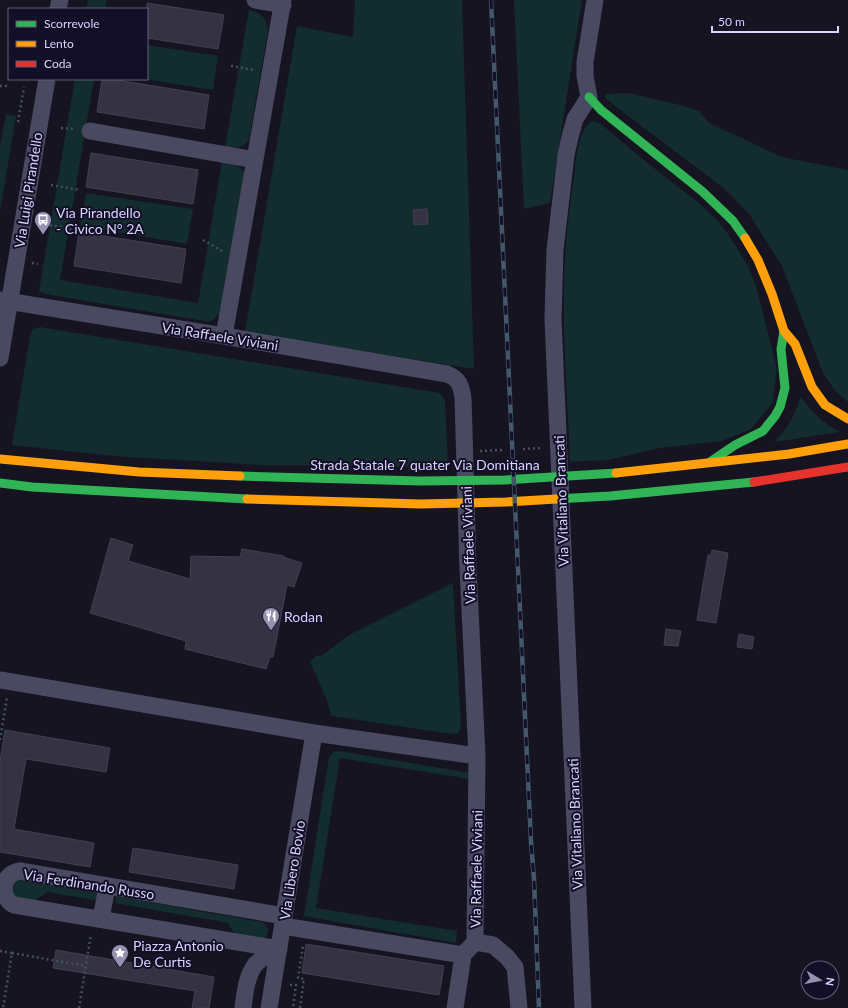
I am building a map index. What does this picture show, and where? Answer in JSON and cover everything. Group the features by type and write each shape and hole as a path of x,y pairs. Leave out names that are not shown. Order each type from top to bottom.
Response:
{"highway":[{"path":"589,97 601,110 703,192 733,221 758,260 772,294 784,331 795,344 805,372 819,397 825,405 848,419"},
{"path":"708,464 735,445 755,436 762,431 775,416 780,407 785,388 781,349 784,331"},
{"name":"Strada Statale 7 quater Via Domitiana","path":"0,459 147,472 276,478 420,481 505,480 608,474 708,464 789,454 848,444"},
{"path":"0,483 32,487 214,498 421,504 506,502 610,496 752,482 848,466"}],"street":[{"path":"224,336 283,2 255,0"},
{"path":"589,97 585,76 585,62 595,0"},
{"name":"Via Luigi Pirandello","path":"0,358 5,301 47,80"},
{"name":"Via Vitaliano Brancati","path":"583,1008 553,292 555,250 566,155 575,119 589,97"},
{"path":"90,131 255,160"},
{"name":"Via Raffaele Viviani","path":"5,301 447,374 454,377 459,382 463,398 468,568 477,756 475,942 463,955"},
{"path":"4,686 477,756"},
{"name":"Via Libero Bovio","path":"269,1008 314,733"},
{"name":"Via Ferdinando Russo","path":"279,949 9,904 2,896 2,883 9,875 20,871 463,955"},
{"path":"98,919 107,887"},
{"path":"475,942 493,945 507,957 515,967 519,1008"},
{"path":"243,1008 247,983 255,964 279,949"},
{"path":"455,1008 463,955"}],"path":[{"path":"231,66 270,73"},
{"path":"0,86 10,86"},
{"path":"18,122 24,87"},
{"path":"51,185 80,190"},
{"path":"45,224 74,230"},
{"path":"202,240 238,261"},
{"path":"522,449 548,447"},
{"path":"477,451 503,450"},
{"path":"0,740 4,686"},
{"path":"79,1008 86,966 98,919"},
{"path":"300,1008 304,979 298,978 304,940"},
{"path":"0,951 86,966"},
{"path":"3,1008 12,953"},
{"path":"290,985 296,985 293,1008"}],"green space":[{"path":"88,0 107,0 105,8 86,8"},
{"path":"355,0 462,0 474,369 245,332 297,26 353,37"},
{"path":"514,0 582,0 550,203 524,209"},
{"path":"249,10 257,13 265,19 268,30 249,140 241,147 229,148 225,147"},
{"path":"148,45 218,56 213,90 148,80"},
{"path":"75,80 94,80 60,280 198,303 222,162 237,166 245,172 221,309 217,316 210,322 45,294 39,291"},
{"path":"628,93 699,111 709,123 782,157 848,170 848,402 836,392 823,373 782,266 749,214 726,190 606,99 605,94"},
{"path":"6,114 16,116 0,212 0,147"},
{"path":"592,121 601,124 699,203 717,220 728,234 748,266 756,286 777,368 773,402 751,429 722,441 660,448 608,460 570,462 564,335 564,278 570,206 578,147 583,132"},
{"path":"86,193 193,209 187,244 80,226"},
{"path":"40,327 440,393 445,402 448,467 259,465 113,456 12,445 30,336 33,329"},
{"path":"801,396 818,417 840,432 774,442 790,421"},
{"path":"453,583 461,728 458,733 452,734 331,716 327,700 310,662 317,655 321,656 349,635"},
{"path":"340,751 470,773 469,779 340,758 316,908 457,931 456,943 304,916 329,757 333,752"},
{"path":"19,879 100,894 99,901 48,892 33,902 15,899 12,893 13,882"},
{"path":"116,896 262,922 267,926 268,933 263,939 236,936 228,923 115,903"}],"building":[{"path":"147,3 224,15 218,49 148,38"},
{"path":"102,80 117,80 209,95 204,129 97,112"},
{"path":"91,153 198,170 193,204 86,187"},
{"path":"427,209 428,224 414,225 413,210"},
{"path":"79,232 186,249 181,283 74,266"},
{"path":"111,538 133,545 128,561 190,579 191,556 240,557 242,549 284,556 283,557 302,563 294,587 287,585 273,657 270,657 266,669 185,649 186,641 90,613"},
{"path":"712,550 728,553 716,623 697,620 708,555 711,555"},
{"path":"666,629 681,631 678,646 664,645"},
{"path":"739,634 754,637 752,649 737,647"},
{"path":"5,730 110,748 106,772 26,759 14,829 94,843 90,867 0,852 0,761"},
{"path":"133,848 238,865 234,889 129,872"},
{"path":"306,944 444,966 439,995 302,973"},
{"path":"56,950 214,977 209,1008 192,1008 195,991 53,968"}],"railway":[{"path":"491,0 539,1008"}],"traffic: fast":[{"path":"589,97 601,110 703,192 733,221 745,238"},
{"path":"710,462 735,445 763,431 775,416 780,407 785,388 781,349 784,331"},
{"path":"240,476 420,481 505,480 616,473"},
{"path":"556,499 610,496 754,482"},
{"path":"0,483 32,487 247,499"}],"traffic: slow":[{"path":"745,238 758,260 772,294 784,331 795,344 812,387 825,405 848,419"},
{"path":"616,473 789,454 848,444"},
{"path":"0,459 139,472 240,476"},
{"path":"247,499 421,504 556,499"}],"traffic: jam":[{"path":"754,482 848,467"}],"place":[{"name":"Via Pirandello - Civico N° 2A","path":"43,235"},
{"name":"Rodan","path":"271,631"},
{"name":"Piazza Antonio De Curtis","path":"120,968"}]}
